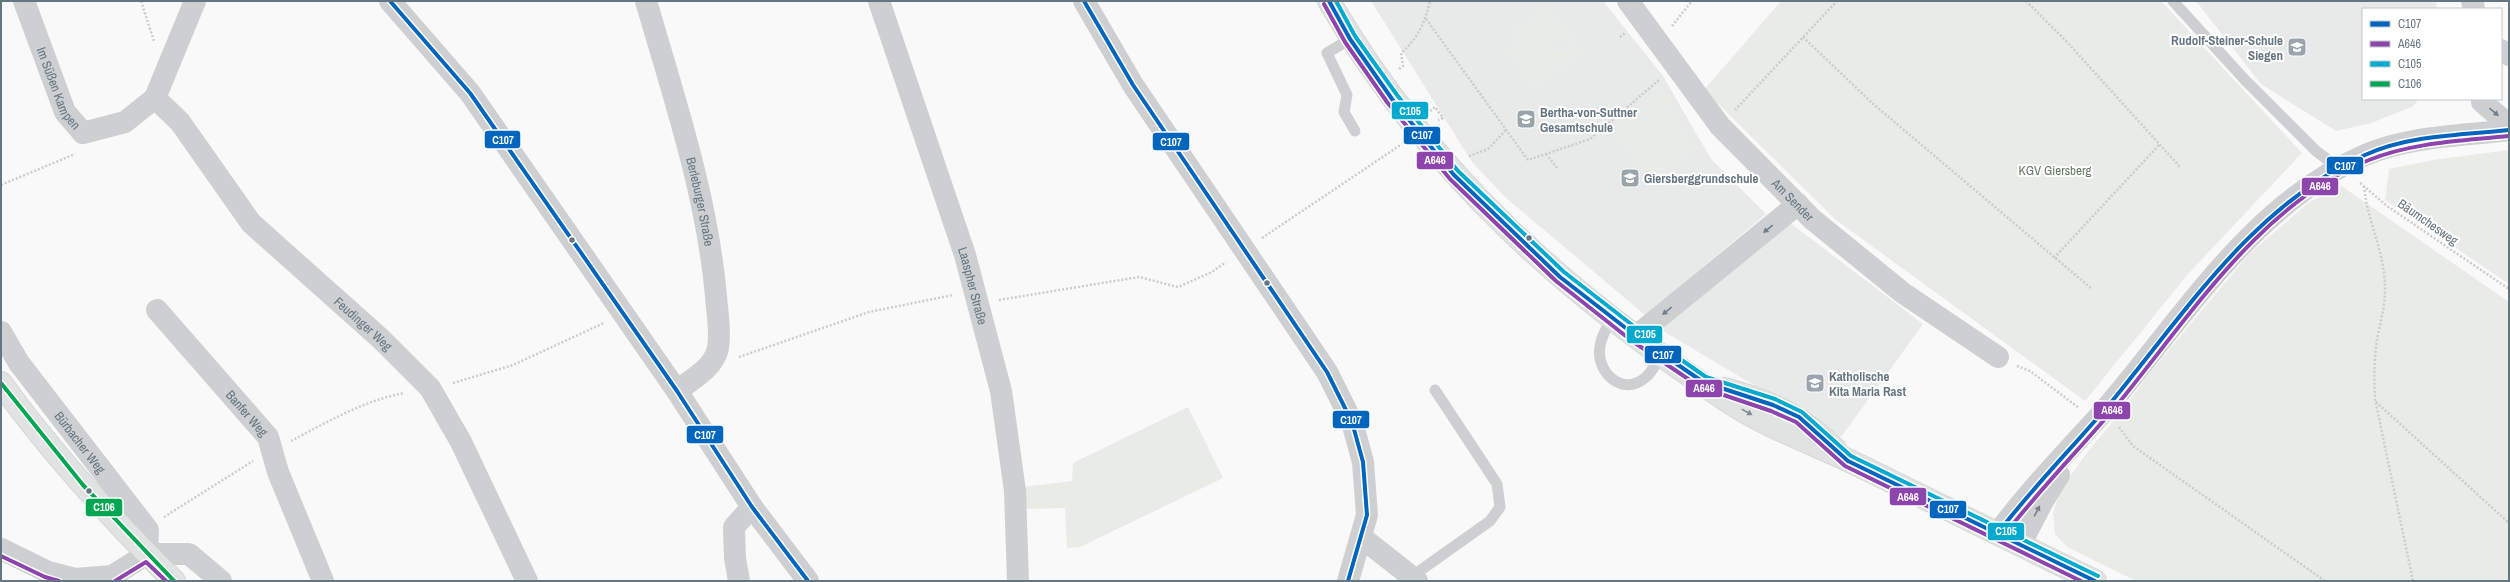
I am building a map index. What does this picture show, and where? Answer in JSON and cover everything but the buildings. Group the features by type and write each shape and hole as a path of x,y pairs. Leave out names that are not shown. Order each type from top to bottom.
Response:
{"street":[{"name":"Im Süßen Kampen","path":"24,1 66,112 83,133 125,122 155,98"},
{"path":"155,98 164,72 195,1"},
{"path":"390,1 470,93 677,391 752,507 805,580"},
{"name":"Berleburger Straße","path":"646,1 698,183 714,272 718,348 707,368 677,391"},
{"name":"Laaspher Straße","path":"879,1 965,255 979,303 1003,406 1015,491 1018,581"},
{"path":"1084,1 1141,98 1327,372 1352,422 1363,462 1367,515 1348,581"},
{"path":"1329,1 1350,38 1392,99 1454,175 1518,240 1611,318 1662,355 1703,382 1773,405 1799,417 1848,460 2095,581"},
{"name":"Am Sender","path":"1628,1 1675,67 1720,126 1812,219 1903,293 1998,357"},
{"name":"Feudinger Weg","path":"155,98 180,122 251,223 381,340 430,388 461,442 528,581"},
{"path":"2482,100 2482,102 2509,125"},
{"path":"1997,534 2041,478 2095,420 2237,250 2272,216 2310,186 2339,168 2366,154 2396,144 2509,130"},
{"path":"1636,336 1798,204"},
{"name":"Banfer Weg","path":"157,310 268,437 278,472 323,581"},
{"name":"Bürbacher Weg","path":"1,332 19,363 148,530 147,554"},
{"name":"Bürbacher Weg","path":"1,383 34,428 147,554 168,575"},
{"path":"2020,545 2043,500 2095,420"},
{"path":"739,581 734,558 734,527 752,507"},
{"path":"1359,545 1414,579"},
{"path":"1,549 48,572 75,579 112,576 147,554 189,554 221,581"}],"lane":[{"path":"2173,1 2245,80 2316,151 2339,168"},
{"path":"1350,38 1327,53 1347,95 1344,112 1355,131"},
{"path":"1611,318 1600,346 1603,370 1612,381 1631,384 1646,378 1662,355"},
{"path":"1414,579 1490,521 1500,507 1497,484 1435,390"}],"path":[{"path":"141,1 164,72"},
{"path":"1402,66 1401,53 1415,40 1426,19 1430,1"},
{"path":"1658,43 1692,1"},
{"path":"1720,126 1837,1"},
{"path":"2026,1 2068,43 2180,167"},
{"path":"1426,19 1528,160 1590,139 1675,67"},
{"path":"1803,37 1878,109 2092,289"},
{"path":"1463,158 1488,149 1506,130"},
{"path":"2054,258 2160,144"},
{"path":"1268,234 1399,146"},
{"path":"1546,154 1558,169"},
{"path":"1,185 54,162"},
{"name":"Bäumchesweg","path":"2339,168 2364,186 2387,206 2509,289"},
{"path":"2364,186 2366,203 2376,238 2385,289 2384,311 2376,347 2373,376 2376,401 2413,581"},
{"path":"979,303 1139,277 1178,287 1212,272"},
{"path":"748,354 869,312 949,296"},
{"path":"448,385 513,365 608,321"},
{"path":"1998,357 2030,371 2095,420"},
{"path":"288,443 347,412 388,396 408,392"},
{"path":"2376,401 2509,523"},
{"path":"2133,446 2325,581"},
{"path":"166,516 252,462"}],"shaded area":[{"path":"1371,1 1603,1 1663,76 1711,159 1766,214 1645,315 1505,197 1472,162"},
{"name":"Rudolf-Steiner-Schule Siegen","path":"2196,1 2436,1 2437,8 2362,8 2362,100 2418,100 2412,107 2371,123 2336,131 2261,84"},
{"name":"Katholische Kita Maria Rast","path":"1789,222 1923,324 1841,437 1658,328"}],"green space":[{"name":"KGV Giersberg","path":"1781,1 2161,1 2302,153 2188,274 2085,401 1836,220 1704,90"},
{"path":"1548,4 1584,52 1534,89 1505,49 1519,39 1513,31","holes":["1560,36 1570,45 1566,52 1558,51 1553,44 1555,37"]},
{"path":"1661,87 1695,147 1654,183 1606,131"},
{"path":"2509,150 2509,284 2385,200 2389,169 2433,160"},
{"path":"2340,185 2509,302 2509,581 2136,581 2067,547 2055,534 2053,513 2061,489 2089,450 2123,410 2148,375 2249,254 2308,203"},
{"path":"1188,407 1223,478 1080,547 1067,548 1065,508 1024,509 1023,487 1072,481 1073,463"}],"transit line":[{"name":"C107","path":"390,1 470,93 677,391 752,507 808,581"},
{"name":"C107","path":"1084,1 1133,85 1327,372 1352,422 1363,462 1367,515 1348,581"},
{"name":"C107","path":"1329,1 1350,39 1392,99 1454,175 1560,277 1636,336 1703,382 1773,405 1799,417 1848,461 2095,581"},
{"name":"C105","path":"1336,1 1355,36 1397,95 1458,171 1564,272 1640,331 1706,377 1775,399 1802,412 1851,456 2098,576"},
{"name":"A646","path":"1324,4 1345,42 1387,102 1450,179 1556,281 1632,341 1700,387 1771,411 1796,422 1845,466 2081,581"},
{"name":"C107","path":"1997,534 2113,400 2196,296 2256,230 2290,201 2326,176 2365,155 2382,148 2399,143 2436,137 2509,130"},
{"name":"A646","path":"2002,538 2117,405 2200,301 2230,266 2261,233 2294,204 2330,179 2369,160 2386,154 2403,149 2438,143 2509,136"},
{"name":"C106","path":"1,383 83,485 174,581"},
{"name":"A646","path":"1,556 45,577 59,581"},
{"name":"A646","path":"115,581 146,562 166,581"}],"place":[{"name":"Rudolf-Steiner-Schule Siegen","path":"2297,47"},
{"name":"Bertha-von-Suttner Gesamtschule","path":"1526,119"},
{"name":"Giersberggrundschule","path":"1630,178"},
{"name":"Katholische Kita Maria Rast","path":"1815,383"}]}
